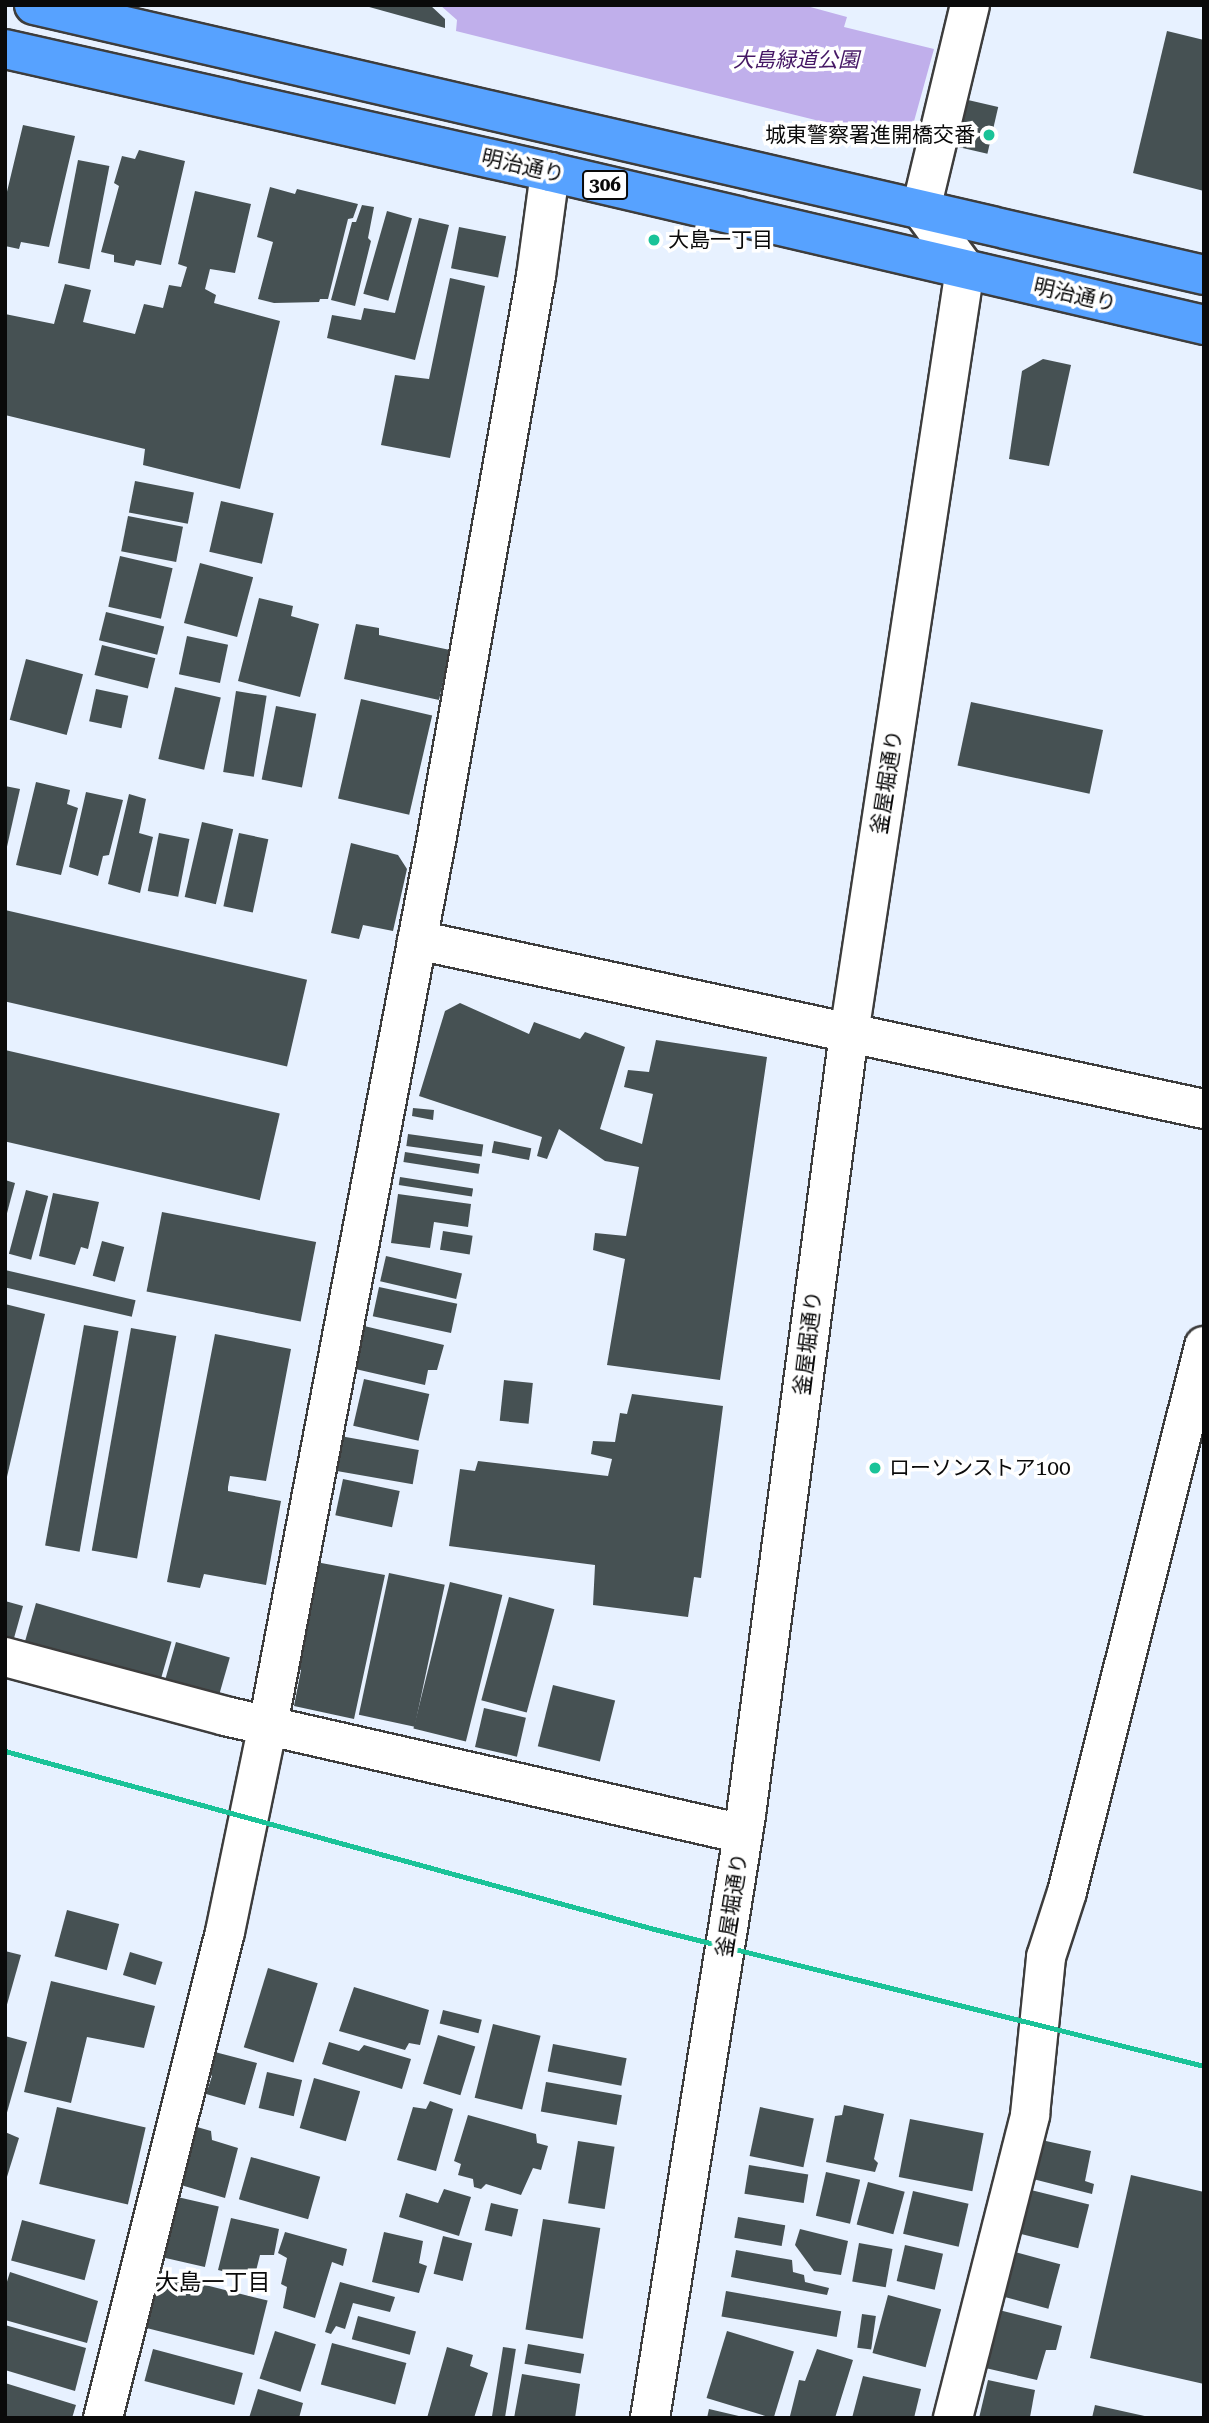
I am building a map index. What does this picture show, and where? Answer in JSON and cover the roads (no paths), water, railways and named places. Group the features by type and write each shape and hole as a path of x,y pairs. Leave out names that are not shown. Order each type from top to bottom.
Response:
{"main road":[{"name":"306","path":"34,5 1204,275"},
{"name":"明治通り","path":"5,49 550,172 1204,325"}],"street":[{"path":"965,269 921,209 970,5"},
{"path":"103,2418 225,1932 268,1725 417,940 536,276 550,172"},
{"name":"釜屋堀通り","path":"650,2418 743,1834 849,1034 965,269"},
{"path":"417,940 1204,1109"},
{"path":"953,2418 1030,2115 1046,1957 1067,1892 1204,1346"},
{"path":"5,1657 268,1725 743,1834"}],"railway":[{"path":"5,1751 654,1929 1204,2066"}],"place":[{"name":"城東警察署進開橋交番","path":"989,135"},
{"name":"大島一丁目","path":"654,240"},
{"name":"ローソンストア100","path":"875,1468"}],"district":[{"name":"大島一丁目","path":"213,2283"}],"park label":[{"name":"大島緑道公園","path":"796,60"}]}
